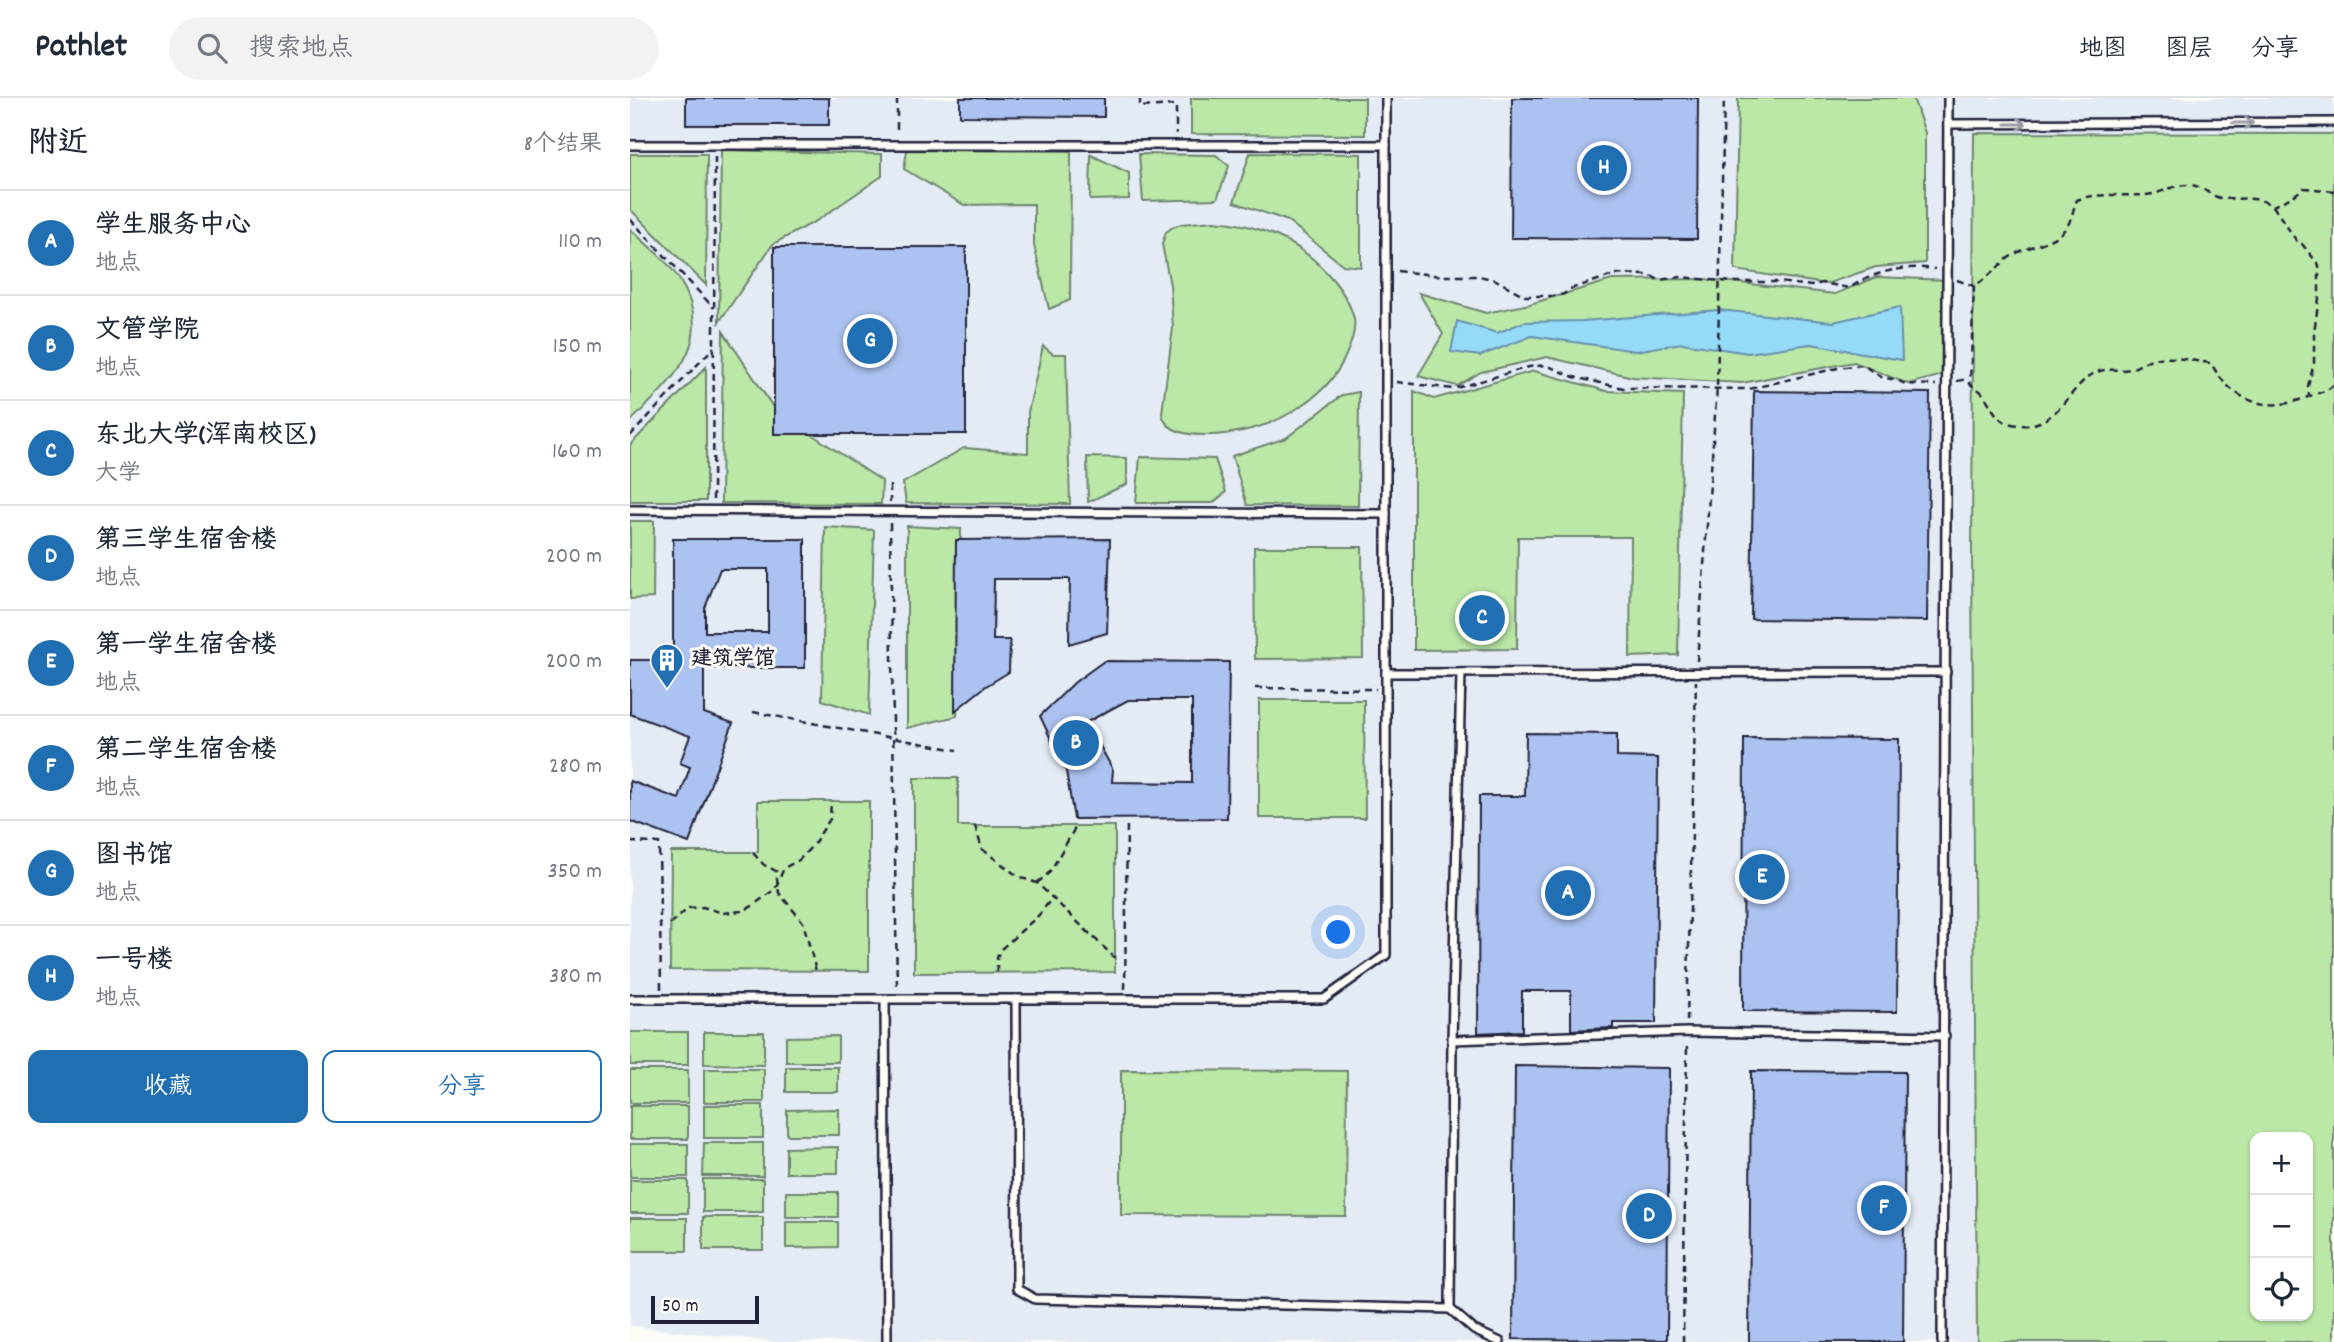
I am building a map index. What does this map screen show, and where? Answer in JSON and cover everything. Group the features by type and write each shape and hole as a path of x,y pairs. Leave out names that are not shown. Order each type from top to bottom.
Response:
{"lane":[{"path":"630,999 1324,999 1386,955 1386,98"},
{"path":"1942,1342 1947,99"},
{"path":"1948,124 2334,122"},
{"path":"630,145 1386,145"},
{"path":"630,510 1386,514"},
{"path":"1386,673 1946,672"},
{"path":"1450,1309 1452,1040 1461,673"},
{"path":"885,999 887,1342"},
{"path":"1016,999 1017,1289 1035,1299 1450,1309 1475,1330 1500,1342"},
{"path":"1452,1040 1687,1032 1945,1036"}],"path":[{"path":"897,98 897,145"},
{"path":"1140,98 1140,107 1176,105 1176,145"},
{"path":"1683,1342 1696,673 1717,388 1724,98"},
{"path":"712,510 715,145"},
{"path":"1974,286 1986,279 2010,256 2057,237 2071,221 2077,200 2088,196 2144,195 2179,185 2192,185 2220,198 2246,197 2266,202 2273,206 2298,243 2302,244 2319,265 2314,364 2308,386 2309,396"},
{"path":"2273,206 2304,188 2334,191"},
{"path":"630,219 714,308"},
{"path":"1386,271 1479,276 1496,280 1525,296 1558,296 1570,289 1617,274 1649,275 1659,279 1681,277 1811,286 1822,283 1850,288 1862,279 1894,270 1934,268 1974,286"},
{"path":"1974,286 1970,384 1983,394 1988,405 2002,420 2012,424 2044,420 2061,408 2089,376 2099,371 2132,369 2151,359 2189,358 2211,363 2218,376 2232,391 2253,401 2298,402 2330,389 2334,384"},
{"path":"630,436 714,347"},
{"path":"1386,380 1453,389 1529,367 1546,365 1574,377 1623,388 1749,389 1838,368 1863,365 1881,377 1905,384 1921,386 1969,379"},
{"path":"890,485 898,999"},
{"path":"1255,688 1386,689"},
{"path":"753,712 957,751"},
{"path":"670,925 689,908 703,906 723,913 741,911 775,889 784,868 799,860 813,845 830,819 831,801"},
{"path":"1125,999 1127,823"},
{"path":"975,826 982,849 1019,877 1037,883 1115,958"},
{"path":"1037,883 1050,872 1076,826"},
{"path":"630,842 659,843 661,999"},
{"path":"753,853 776,871 779,893 803,922 816,971"},
{"path":"996,972 996,958 1000,950 1039,915 1052,898"}],"shaded area":[{"path":"630,98 2334,98 2334,1342 777,1342 630,1326"}],"green space":[{"path":"1191,98 1365,98 1365,135 1191,134"},
{"path":"1738,98 1913,98 1925,133 1925,263 1876,267 1826,284 1735,270"},
{"path":"1974,133 2334,134 2334,1342 1977,1342 1972,554"},
{"path":"721,150 882,154 882,176 818,220 773,244 719,322"},
{"path":"907,150 1071,151 1070,300 1049,309 1034,245 1034,204 964,205 904,169"},
{"path":"1250,153 1361,154 1361,267 1343,265 1288,221 1234,202"},
{"path":"630,154 707,154 706,285 630,209"},
{"path":"1139,154 1216,155 1229,166 1217,199 1143,201"},
{"path":"1091,155 1129,173 1129,199 1090,200"},
{"path":"1214,221 1261,230 1290,243 1316,261 1347,300 1354,319 1353,337 1333,377 1315,396 1296,409 1275,421 1248,430 1189,434 1176,430 1167,423 1162,413 1173,328 1170,285 1162,244 1166,232 1173,227"},
{"path":"630,229 663,259 679,279 690,302 694,322 692,341 685,359 661,391 630,422"},
{"path":"1877,277 1947,280 1947,374 1908,384 1854,362 1742,383 1633,377 1547,357 1481,372 1457,386 1418,376 1443,334 1419,293 1486,313 1530,304 1612,280 1705,279 1835,294"},
{"path":"723,331 775,410 882,481 881,504 721,503"},
{"path":"1043,346 1053,354 1066,354 1070,504 906,503 903,483 964,448 1028,453 1028,412"},
{"path":"706,367 706,501 630,501 630,445"},
{"path":"1534,371 1606,391 1683,394 1678,655 1630,657 1631,537 1518,537 1517,649 1414,650 1414,391 1434,399"},
{"path":"1359,392 1358,506 1247,505 1232,456 1286,438 1342,395"},
{"path":"1087,457 1127,458 1127,484 1088,502"},
{"path":"1140,457 1215,459 1226,492 1213,503 1136,503"},
{"path":"630,521 654,521 653,598 630,599"},
{"path":"907,526 961,529 957,716 907,728"},
{"path":"825,527 874,530 869,715 822,700"},
{"path":"1254,547 1362,547 1363,658 1255,659"},
{"path":"1259,700 1364,700 1365,818 1259,818"},
{"path":"914,778 958,778 958,826 1115,826 1115,972 914,973"},
{"path":"758,801 869,801 869,971 670,970 671,852 758,852"},
{"path":"630,1032 688,1032 688,1065 630,1065"},
{"path":"704,1032 764,1032 764,1065 704,1064"},
{"path":"838,1036 838,1062 786,1062 786,1037"},
{"path":"786,1067 838,1067 838,1092 786,1092"},
{"path":"704,1069 764,1069 764,1102 704,1102"},
{"path":"630,1070 688,1070 688,1103 630,1103"},
{"path":"1121,1070 1347,1071 1346,1216 1121,1215"},
{"path":"704,1105 763,1105 763,1138 704,1138"},
{"path":"630,1106 688,1106 688,1139 630,1139"},
{"path":"839,1109 839,1135 787,1135 787,1110"},
{"path":"704,1143 763,1143 763,1176 703,1176"},
{"path":"630,1144 688,1144 688,1177 630,1177"},
{"path":"838,1147 838,1173 786,1173 786,1148"},
{"path":"703,1179 763,1179 763,1212 703,1212"},
{"path":"630,1180 688,1180 688,1213 630,1213"},
{"path":"786,1192 838,1192 838,1217 786,1217"},
{"path":"703,1217 763,1217 763,1250 703,1250"},
{"path":"630,1218 687,1218 687,1251 630,1251"},
{"path":"786,1222 838,1222 838,1247 786,1248"}],"water":[{"path":"1900,307 1902,360 1811,344 1748,353 1682,343 1636,351 1532,336 1480,356 1451,352 1457,321 1497,333 1524,322 1583,321 1719,310 1833,322"}],"building":[{"path":"686,98 829,98 829,125 686,125"},
{"path":"960,98 1104,98 1104,117 960,116"},
{"path":"1512,98 1698,98 1697,239 1511,238"},
{"path":"774,247 966,247 966,434 774,434"},
{"path":"1754,391 1930,393 1927,621 1751,619"},
{"name":"建筑学馆","path":"673,539 805,539 805,668 704,668 704,713 733,723 689,843 630,821 630,781 679,799 690,767 680,763 690,736 630,714 630,660 673,660","holes":["720,569 768,569 768,632 705,632 705,608"]},
{"path":"1110,539 1107,633 1069,644 1070,579 994,579 993,640 1010,640 1009,672 986,686 955,711 956,540"},
{"path":"1104,661 1229,662 1227,818 1074,819 1066,771 1040,716 1075,682","holes":["1128,700 1192,700 1192,783 1112,782 1113,770 1087,722"]},
{"path":"1526,733 1617,734 1617,757 1658,758 1656,1023 1613,1023 1613,1028 1571,1030 1571,991 1522,991 1522,1031 1478,1033 1479,796 1525,796"},
{"path":"1744,738 1899,739 1897,1012 1743,1011"},
{"path":"1515,1066 1669,1068 1667,1340 1513,1339"},
{"path":"1751,1071 1905,1072 1903,1342 1749,1342"}],"place":[{"name":"一号楼","path":"1604,168"},
{"name":"图书馆","path":"870,341"},
{"name":"东北大学(浑南校区)","path":"1482,618"},
{"name":"建筑学馆","path":"667,690"},
{"name":"文管学院","path":"1076,743"},
{"name":"第一学生宿舍楼","path":"1762,877"},
{"name":"学生服务中心","path":"1568,893"},
{"name":"第二学生宿舍楼","path":"1884,1208"},
{"name":"第三学生宿舍楼","path":"1649,1216"}]}
